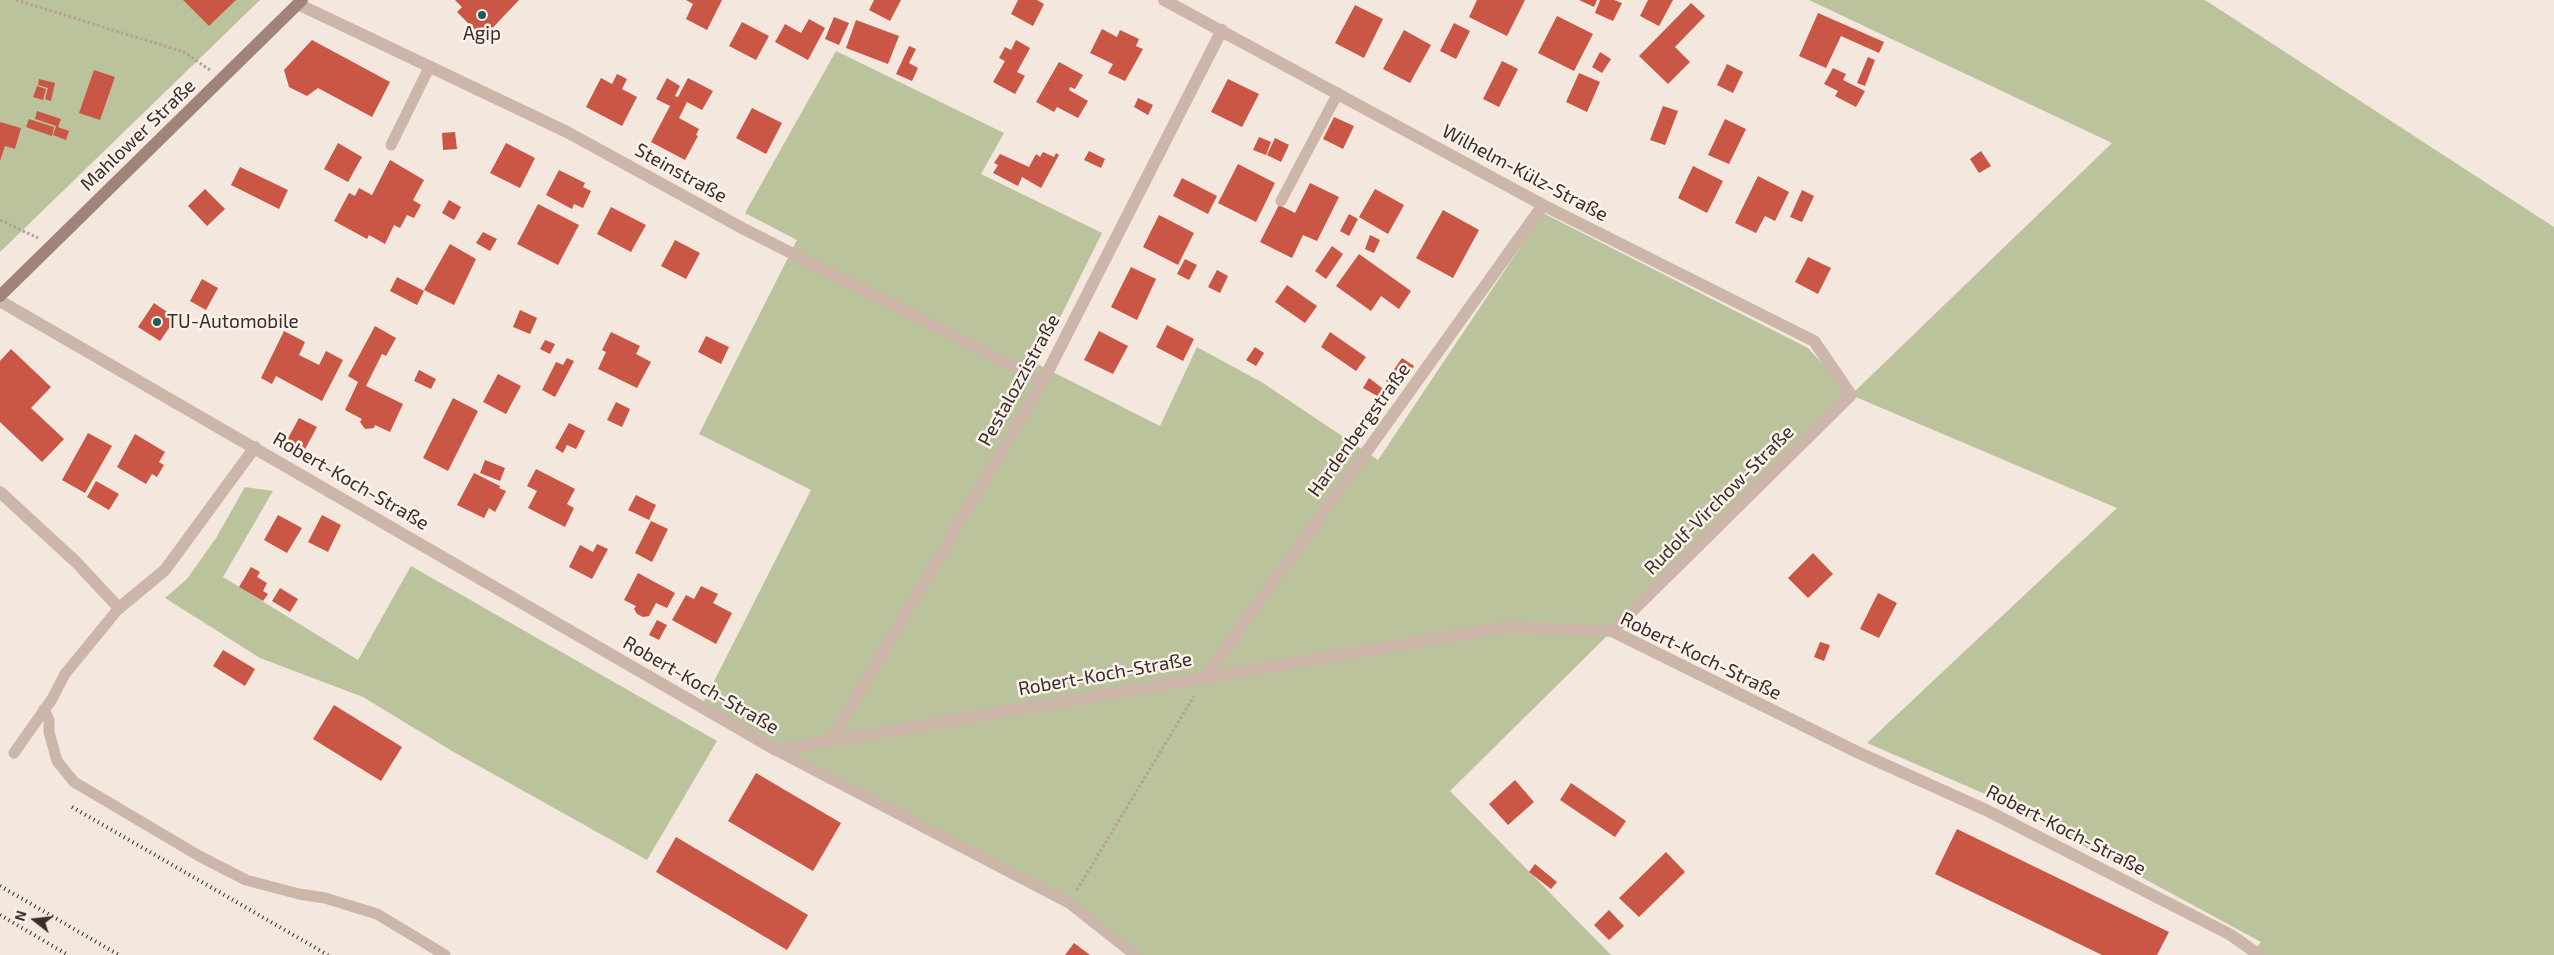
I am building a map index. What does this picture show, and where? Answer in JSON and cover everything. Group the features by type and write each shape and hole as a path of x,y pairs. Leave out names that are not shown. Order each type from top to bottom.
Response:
{"main road":[{"name":"Mahlower Straße","path":"0,296 300,2"}],"street":[{"name":"Wilhelm-Külz-Straße","path":"1164,0 1543,205 1814,341 1851,395"},
{"name":"Steinstraße","path":"300,2 429,68 567,132 744,228 1043,381"},
{"name":"Pestalozzistraße","path":"831,740 1043,381 1222,30"},
{"name":"Hardenbergstraße","path":"1206,676 1543,205"},
{"name":"Robert-Koch-Straße","path":"0,301 776,750 1206,676 1506,627 1612,631 1857,752 1986,810 2231,935 2259,955"},
{"name":"Rudolf-Virchow-Straße","path":"1612,631 1851,395"},
{"path":"0,492 76,562 118,608 165,570 255,447"}],"lane":[{"path":"391,145 429,68"},
{"path":"1281,201 1338,93"},
{"path":"14,753 65,674 118,608"},
{"path":"44,709 49,720 49,732 57,761 74,782 201,857 246,880 298,894 325,898 377,914 445,955"},
{"path":"776,750 1069,904 1135,955"}],"path":[{"path":"16,0 184,52 222,79"},
{"path":"0,220 53,245"},
{"path":"1069,904 1206,676"}],"green space":[{"path":"0,0 260,0 0,252"},
{"path":"1809,0 2205,0 2554,227 2554,955 2250,955 2261,942 1999,800 1867,743 2117,508 1851,395 2112,143"},
{"path":"836,51 1004,133 981,174 1102,233 1037,364 1160,426 1197,347 1263,383 1378,460 1543,213 1808,348 1851,395 1450,791 1611,955 1135,955 1069,903 701,707 811,490 699,434 797,240 745,213"},
{"path":"245,487 273,491 223,577 358,660 411,566 717,741 647,860 452,751 363,697 260,658 165,598 187,579 216,538"}],"building":[{"path":"183,0 236,0 209,26"},
{"name":"Agip","path":"455,0 519,0 483,38 457,12 462,7"},
{"path":"686,0 722,0 707,30 686,19 693,4"},
{"path":"874,0 901,0 890,21 869,10"},
{"path":"1018,0 1037,0 1044,4 1033,26 1011,14"},
{"path":"1477,0 1525,0 1507,36 1469,17"},
{"path":"1579,0 1597,0 1594,7"},
{"path":"1600,0 1614,0 1622,3 1613,21 1595,13"},
{"path":"1648,0 1673,0 1659,26 1640,16"},
{"path":"1691,3 1705,16 1675,47 1690,62 1668,84 1639,56"},
{"path":"1355,5 1383,19 1364,58 1335,43"},
{"path":"1818,13 1884,42 1879,53 1841,36 1826,68 1799,56"},
{"path":"1557,16 1593,34 1574,71 1538,53"},
{"path":"834,17 849,23 839,45 825,39"},
{"path":"809,19 825,28 808,60 775,42 785,24 801,33"},
{"path":"856,20 899,36 888,64 846,48"},
{"path":"742,22 769,36 756,60 729,46"},
{"path":"1454,23 1470,31 1456,59 1440,51"},
{"path":"1102,29 1117,37 1120,30 1139,39 1136,46 1143,49 1125,81 1108,73 1113,64 1090,53"},
{"path":"1404,30 1431,45 1410,83 1383,69"},
{"path":"312,40 390,82 372,117 318,88 307,96 289,87 284,70"},
{"path":"1016,40 1030,48 1017,72 1025,76 1015,94 993,82 1005,61 999,58 1005,47 1011,50"},
{"path":"909,46 916,49 909,63 918,68 912,81 896,74"},
{"path":"1600,52 1611,59 1602,73 1592,67"},
{"path":"1868,57 1875,60 1865,86 1857,83"},
{"path":"1502,61 1518,69 1499,107 1483,99"},
{"path":"1059,62 1083,75 1075,89 1070,87 1069,90 1088,101 1078,118 1057,107 1054,112 1036,102"},
{"path":"1727,64 1743,72 1733,93 1717,85"},
{"path":"1833,68 1846,74 1843,80 1865,91 1856,107 1835,96 1838,91 1824,84"},
{"path":"94,70 115,77 100,120 79,113"},
{"path":"1579,73 1600,82 1587,112 1566,102"},
{"path":"617,74 627,79 622,89 637,97 622,126 586,107 601,78 612,84"},
{"path":"667,78 680,86 675,96 678,97 688,78 713,91 702,110 687,102 679,118 699,129 696,135 698,136 685,160 651,142 670,106 656,99"},
{"path":"39,79 55,83 51,101 45,99 48,88 38,85"},
{"path":"1228,79 1259,94 1242,127 1211,112"},
{"path":"37,86 46,89 43,100 33,97"},
{"path":"1138,98 1153,105 1148,115 1134,107"},
{"path":"1663,106 1678,111 1665,145 1650,140"},
{"path":"752,108 782,123 766,154 736,138"},
{"path":"37,111 61,119 58,127 69,131 66,140 53,135 56,126 35,119"},
{"path":"1334,117 1354,126 1343,149 1323,139"},
{"path":"29,119 54,127 52,136 26,127"},
{"path":"1725,119 1746,129 1729,164 1708,155"},
{"path":"0,122 21,128 15,149 5,146 0,161"},
{"path":"455,132 457,149 443,150 442,133"},
{"path":"1259,137 1271,142 1266,155 1253,150"},
{"path":"1275,138 1289,145 1281,162 1267,155"},
{"path":"338,143 362,157 348,182 324,169"},
{"path":"506,143 535,158 520,188 490,173"},
{"path":"1089,151 1105,159 1101,168 1084,160"},
{"path":"1981,151 1991,166 1979,173 1970,159"},
{"path":"1043,152 1054,157 1056,153 1059,155 1041,188 1022,177 1018,186 993,173 998,165 994,163 1000,154 1029,167 1036,154 1040,157"},
{"path":"390,160 424,180 413,200 421,205 414,218 407,215 400,228 394,225 385,244 369,235 367,239 334,221 349,193 355,196 359,188 372,195"},
{"path":"1238,164 1275,183 1256,222 1218,203"},
{"path":"1693,166 1723,181 1707,213 1678,198"},
{"path":"240,167 288,190 279,209 231,185"},
{"path":"559,170 585,183 583,187 591,191 583,208 574,204 572,209 546,195"},
{"path":"1758,176 1789,192 1775,221 1765,216 1756,233 1735,223"},
{"path":"1182,178 1217,196 1208,214 1173,196"},
{"path":"1310,183 1339,197 1317,241 1303,235 1292,258 1260,242 1279,205 1295,213"},
{"path":"205,189 225,209 207,226 188,206"},
{"path":"1375,189 1404,205 1388,234 1359,217"},
{"path":"1802,190 1814,196 1802,222 1790,217"},
{"path":"449,200 461,207 454,220 442,213"},
{"path":"538,204 579,225 558,265 517,244"},
{"path":"611,207 646,225 631,252 597,234"},
{"path":"1443,210 1479,230 1453,278 1416,258"},
{"path":"1349,214 1358,219 1349,236 1340,231"},
{"path":"1159,215 1194,233 1178,265 1143,247"},
{"path":"483,232 497,239 490,251 476,243"},
{"path":"1370,235 1380,240 1374,253 1365,249"},
{"path":"675,240 700,253 686,279 661,266"},
{"path":"450,244 476,259 454,305 424,290"},
{"path":"1332,246 1343,254 1326,279 1315,271"},
{"path":"1359,254 1411,291 1399,309 1381,296 1371,311 1336,286"},
{"path":"1808,257 1831,268 1818,294 1795,282"},
{"path":"1185,259 1197,265 1189,280 1177,274"},
{"path":"1131,267 1156,279 1137,320 1111,307"},
{"path":"1217,270 1228,276 1220,293 1208,287"},
{"path":"397,277 424,291 417,305 390,291"},
{"path":"202,279 218,288 206,310 190,301"},
{"path":"1287,285 1317,306 1305,323 1275,302"},
{"name":"TU-Automobile","path":"154,303 176,318 160,341 138,327"},
{"path":"520,310 537,318 530,334 513,327"},
{"path":"1167,325 1194,339 1183,361 1156,347"},
{"path":"375,326 396,338 386,356 382,354 366,386 403,404 390,432 375,425 374,428 365,429 360,422 362,419 345,410 358,382 348,376"},
{"path":"284,331 305,342 299,355 319,365 326,351 343,360 322,401 276,376 272,384 261,378"},
{"path":"1099,331 1128,346 1113,374 1084,360"},
{"path":"611,332 640,346 636,354 651,362 637,388 598,369 606,352 602,350"},
{"path":"1330,332 1366,357 1356,371 1321,347"},
{"path":"706,336 729,347 721,364 698,352"},
{"path":"545,340 555,344 550,354 540,349"},
{"path":"1255,347 1264,353 1256,366 1246,360"},
{"path":"11,349 51,387 31,408 64,439 42,462 0,422 0,361"},
{"path":"567,358 574,361 555,397 542,390 556,362 563,365"},
{"path":"1402,358 1414,366 1398,389 1396,388 1390,396 1388,394 1389,383 1386,381"},
{"path":"419,370 436,379 431,389 414,381"},
{"path":"498,374 521,386 506,414 483,402"},
{"path":"1369,378 1386,391 1381,398 1363,388"},
{"path":"453,398 478,411 448,471 423,458"},
{"path":"616,402 630,409 622,427 607,420"},
{"path":"299,418 317,427 304,451 286,442"},
{"path":"569,423 585,431 576,449 567,445 563,453 555,448"},
{"path":"88,433 112,446 85,493 62,480"},
{"path":"135,434 165,452 159,462 164,465 157,477 152,474 146,484 117,467"},
{"path":"485,460 505,468 500,481 480,473"},
{"path":"536,469 575,489 567,504 574,508 565,527 528,508 537,491 527,486"},
{"path":"474,473 506,491 495,512 489,508 484,518 457,505"},
{"path":"96,481 119,494 109,510 87,497"},
{"path":"636,495 656,505 649,520 628,510"},
{"path":"278,515 302,528 287,553 264,540"},
{"path":"322,515 341,525 328,552 308,542"},
{"path":"651,521 668,529 652,562 635,553"},
{"path":"597,544 608,549 592,579 569,567 580,545 593,552"},
{"path":"1813,553 1833,574 1808,598 1788,578"},
{"path":"251,567 260,572 257,577 267,583 263,591 268,594 263,601 239,587"},
{"path":"638,573 675,593 667,608 656,603 649,616 643,617 637,614 634,609 636,606 624,600"},
{"path":"701,586 718,594 713,603 732,613 716,644 672,620 686,595 694,599"},
{"path":"280,588 298,599 290,612 272,601"},
{"path":"1878,593 1897,603 1879,638 1860,629"},
{"path":"657,620 667,625 659,640 649,635"},
{"path":"1820,642 1830,645 1824,661 1814,657"},
{"path":"223,650 255,669 245,686 213,666"},
{"path":"334,705 402,747 381,781 313,739"},
{"path":"756,773 841,823 813,871 728,821"},
{"path":"1515,780 1534,802 1508,825 1489,804"},
{"path":"1571,783 1626,821 1615,837 1560,800"},
{"path":"1957,829 2169,932 2157,955 2102,955 1935,874"},
{"path":"676,837 808,915 787,950 656,872"},
{"path":"1666,852 1685,872 1639,917 1619,898"},
{"path":"1535,864 1557,882 1551,889 1529,872"},
{"path":"1609,910 1624,926 1609,940 1594,925"},
{"path":"1074,943 1090,955 1065,955"}],"railway":[{"path":"72,807 328,955"},
{"path":"0,886 119,955"},
{"path":"0,915 68,955"}],"place":[{"name":"Agip","path":"482,15"},
{"name":"TU-Automobile","path":"157,322"}]}
